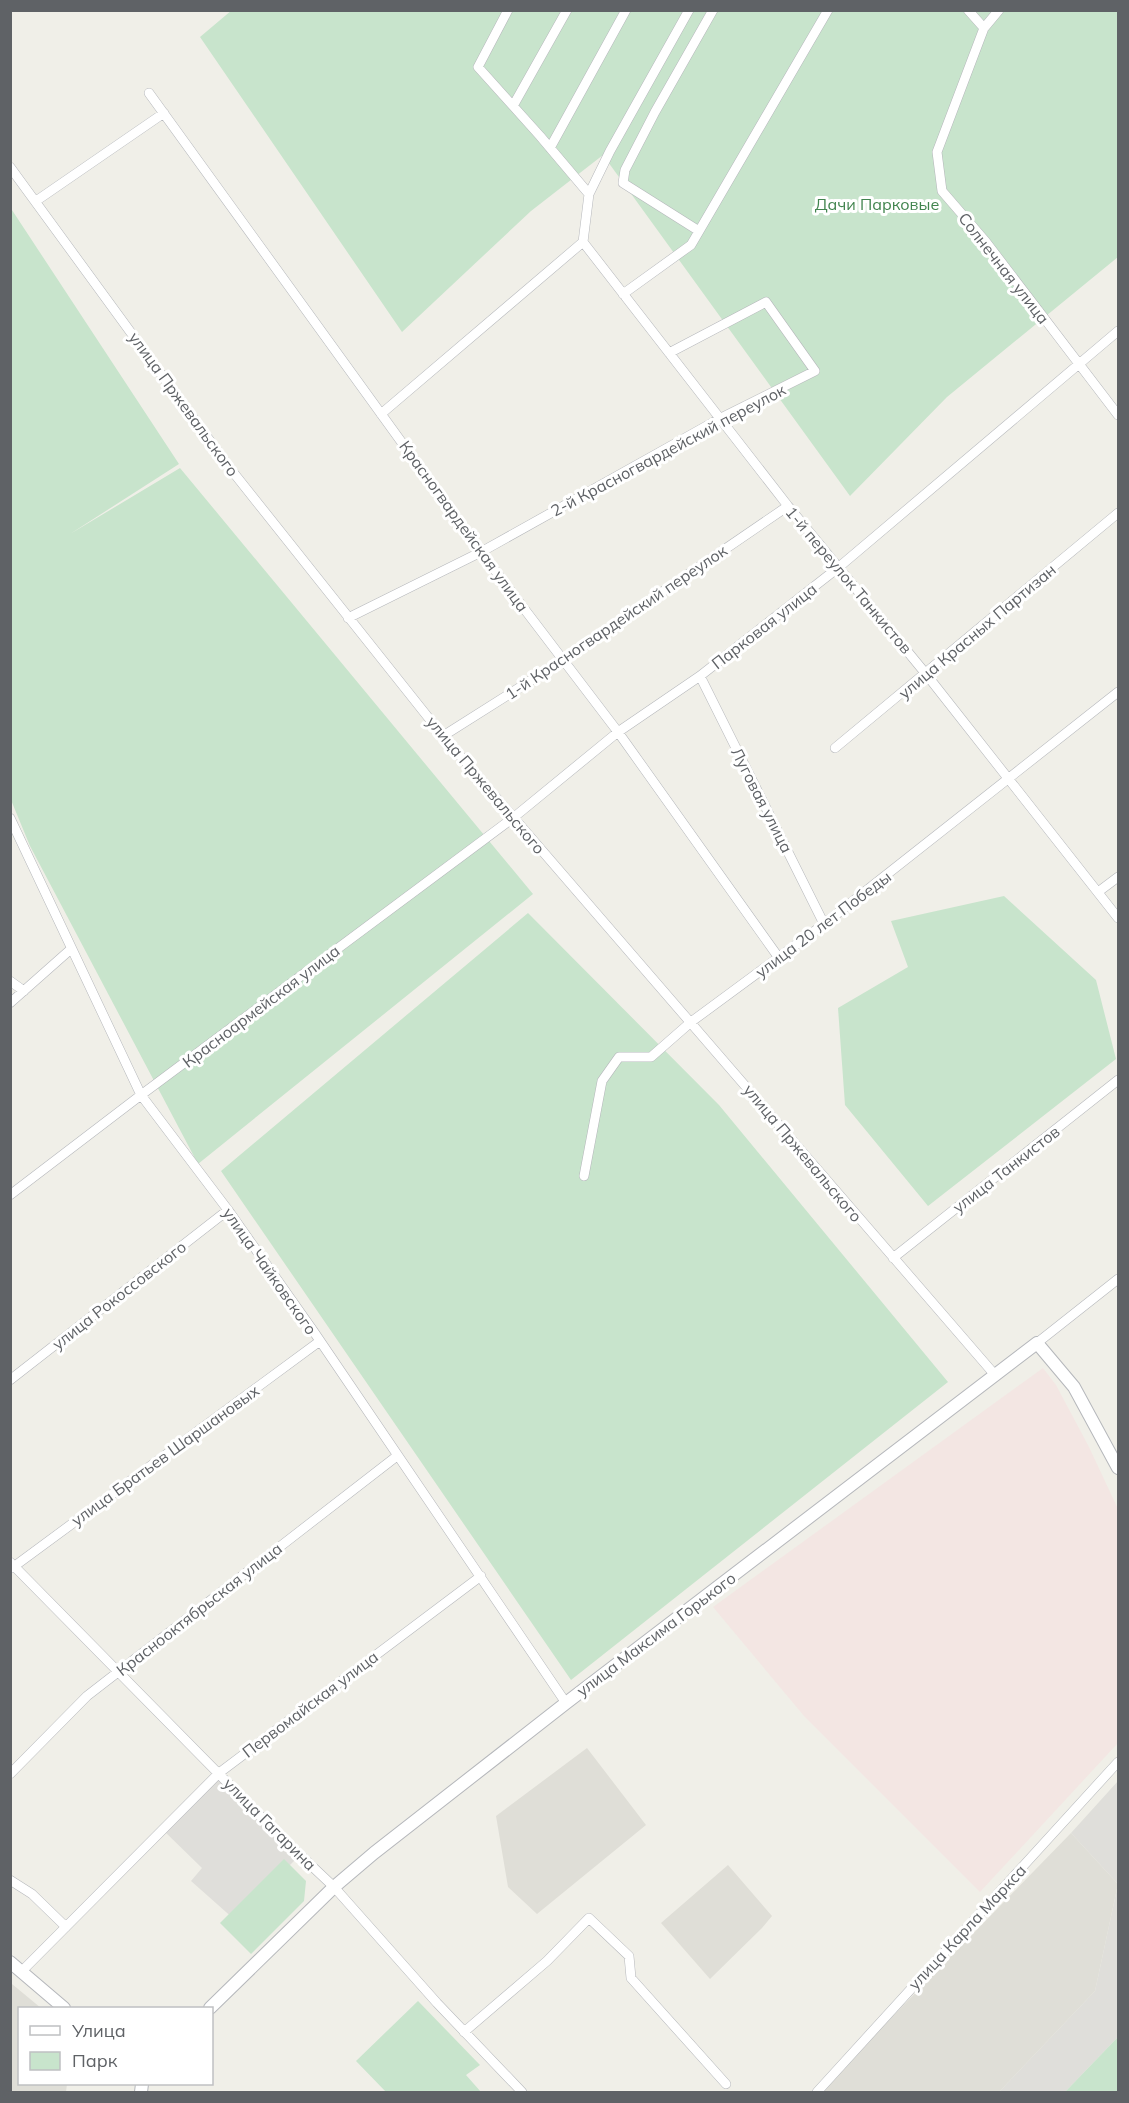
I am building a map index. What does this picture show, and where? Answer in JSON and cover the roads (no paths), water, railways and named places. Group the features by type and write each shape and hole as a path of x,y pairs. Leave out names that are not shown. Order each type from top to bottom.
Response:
{"street":[{"path":"508,10 478,67 589,194"},
{"path":"513,106 567,10"},
{"path":"550,147 626,10"},
{"path":"381,414 583,242 589,194 610,151 689,10"},
{"path":"699,231 623,183 625,170 655,112 713,10"},
{"path":"623,294 691,245 828,10"},
{"path":"968,10 984,28"},
{"name":"Солнечная улица","path":"999,10 984,28 937,152 942,191 986,242 1078,365 1119,415"},
{"name":"Красногвардейская улица","path":"149,93 481,552 618,732 779,958"},
{"path":"36,201 164,113"},
{"name":"улица Пржевальского","path":"10,167 229,467 443,736 995,1376"},
{"name":"1-й переулок Танкистов","path":"583,242 719,419 926,674 1119,918"},
{"name":"2-й Красногвардейский переулок","path":"348,618 481,552 719,419 815,371 766,302 669,353"},
{"name":"Парковая улица","path":"513,818 618,732 700,676 839,567 1119,332"},
{"name":"1-й Красногвардейский переулок","path":"443,736 563,660 788,506"},
{"name":"улица Красных Партизан","path":"835,748 1119,513"},
{"name":"Луговая улица","path":"700,676 824,924"},
{"name":"улица 20 лет Победы","path":"584,1176 602,1081 619,1057 651,1057 691,1022 824,924 1119,692"},
{"name":"улица Чайковского","path":"10,818 141,1095 228,1210 320,1341 566,1703"},
{"name":"Красноармейская улица","path":"10,1195 513,818"},
{"path":"1098,892 1119,876"},
{"path":"10,1003 70,949"},
{"path":"10,981 24,992"},
{"name":"улица Танкистов","path":"892,1258 1119,1080"},
{"name":"улица Рокоссовского","path":"10,1380 228,1210"},
{"name":"улица Максима Горького","path":"211,2007 334,1887 374,1853 1119,1279"},
{"name":"улица Братьев Шаршановых","path":"12,1566 320,1341"},
{"path":"1037,1343 1074,1387 1119,1468"},
{"name":"Краснооктябрьская улица","path":"10,1774 87,1696 397,1456"},
{"name":"улица Гагарина","path":"12,1566 334,1887 464,2032 522,2092"},
{"name":"Первомайская улица","path":"22,1971 219,1773 481,1576"},
{"name":"улица Карла Маркса","path":"817,2092 1119,1762"},
{"path":"10,1880 32,1894 66,1927"},
{"path":"464,2032 547,1961 589,1918 629,1956 631,1978 726,2084"},
{"path":"10,1962 63,2007"}],"park label":[{"name":"Дачи Парковые","path":"877,204"}]}
